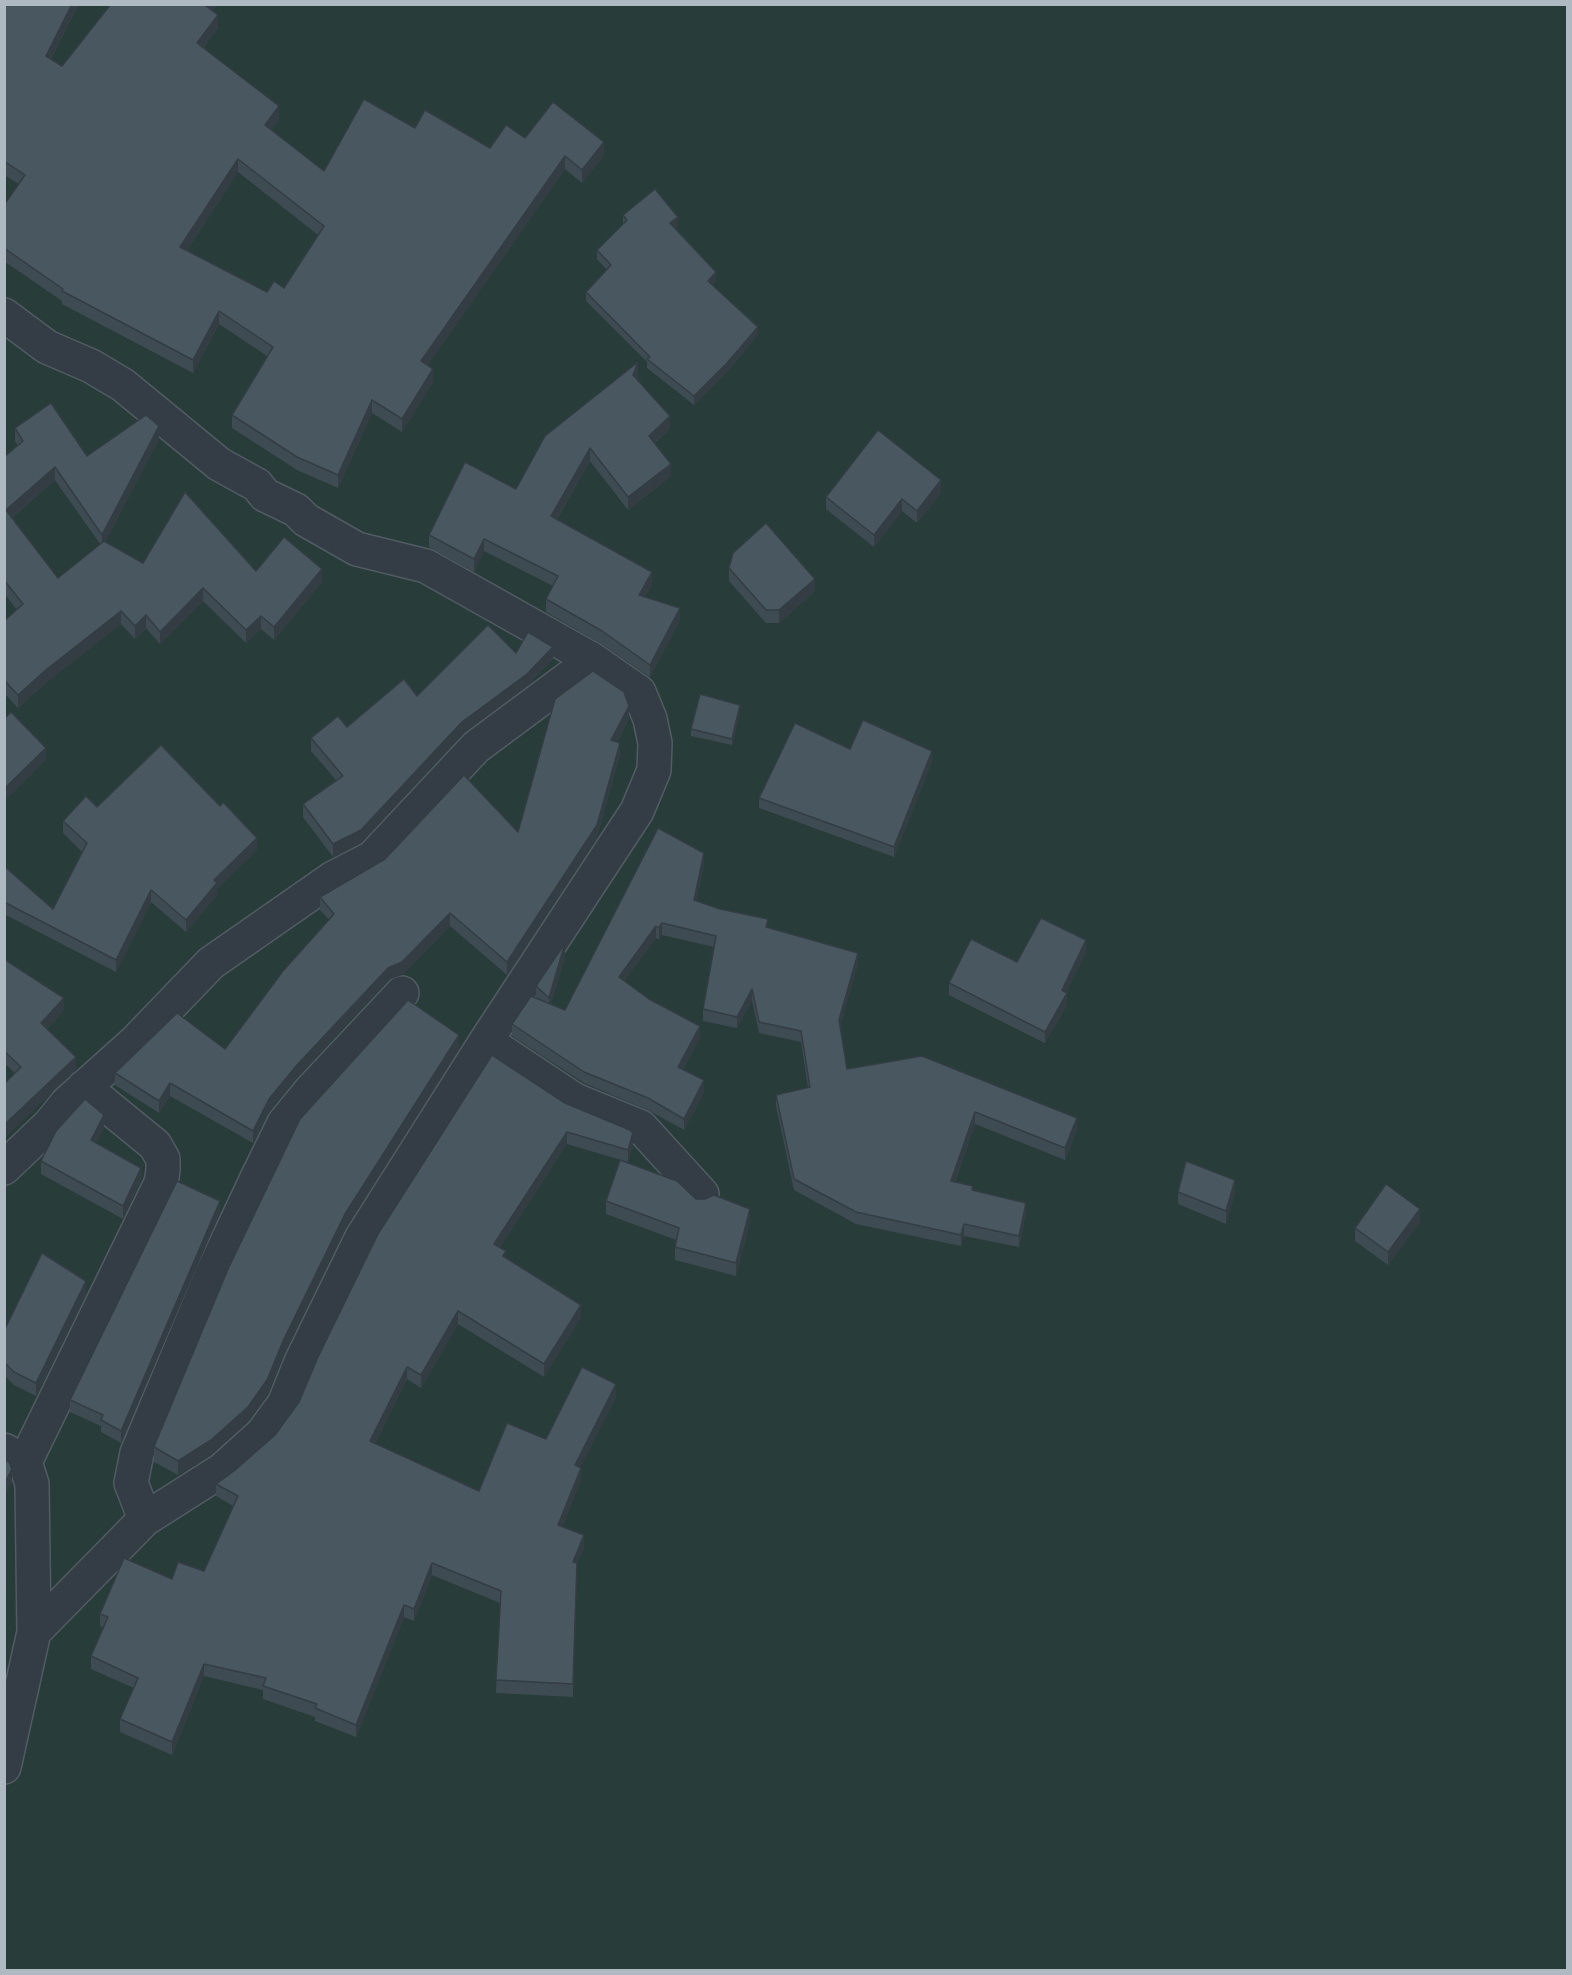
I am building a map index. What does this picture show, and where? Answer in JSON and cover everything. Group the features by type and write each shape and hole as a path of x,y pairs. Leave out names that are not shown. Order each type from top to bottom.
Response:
{"street":[{"path":"4,315 47,347 91,366 123,385 219,464 257,485 265,495 296,510 306,520 357,549 426,566 593,660 639,692 652,727 655,743 654,770 637,812 486,1041 363,1237 301,1362 284,1404 262,1434 222,1470 145,1519 34,1632"},
{"path":"4,1168 84,1087 135,1042 211,963 333,878 372,858 476,747 593,660"},
{"path":"145,1519 131,1483 137,1453 211,1276 258,1176 284,1123 311,1090 402,993"},
{"path":"486,1041 574,1100 641,1127 702,1194"},
{"path":"4,1767 34,1632 32,1484 15,1456 161,1183 163,1170 163,1159 155,1145 84,1087"}],"green space":[{"path":"5,5 1567,5 1567,1970 5,1970"}],"building":[{"path":"4,4 72,4 46,56 62,66 111,4 207,4 206,6 218,15 197,43 279,106 265,125 324,171 364,99 415,128 425,110 490,148 506,125 525,138 553,102 604,142 582,170 565,156 421,361 433,369 402,419 372,400 338,475 297,457 232,415 273,347 219,311 193,360 62,291 63,289 4,248 4,205 25,175 4,161","holes":["238,159 324,226 284,288 274,281 267,292 180,247"]},
{"path":"655,189 678,217 670,223 716,272 708,281 758,327 694,396 647,359 650,357 586,292 611,265 597,250 627,220 623,215"},
{"path":"638,362 633,375 670,416 649,436 671,464 628,497 590,448 551,516 652,572 639,595 680,608 650,665 602,631 546,599 558,576 484,539 474,559 429,535 465,462 516,489 545,436"},
{"path":"51,403 87,456 146,415 159,426 102,535 55,467 6,510 58,578 104,541 143,563 185,492 256,571 284,537 322,569 274,627 261,616 246,630 203,588 160,632 146,615 135,626 121,611 47,669 18,695 4,680 4,621 23,604 4,580 4,457 23,441 15,428"},
{"path":"878,430 941,480 917,511 902,499 874,535 826,497"},
{"path":"766,523 815,579 779,610 766,610 729,568 733,553"},
{"path":"488,625 516,653 528,632 553,647 527,674 462,722 361,830 333,844 303,804 343,776 311,738 338,716 347,727 404,679 417,696"},
{"path":"593,671 624,692 629,706 611,740 620,743 597,825 507,962 450,913 402,962 388,968 297,1065 269,1099 253,1131 170,1083 159,1101 115,1073 177,1013 225,1049 283,971 334,914 320,897 385,859 464,775 518,832 555,699"},
{"path":"700,694 740,705 732,739 691,729"},
{"path":"11,712 46,748 4,789 4,719"},
{"path":"863,720 932,751 894,847 759,798 795,723 850,749"},
{"path":"161,745 220,806 223,802 257,838 214,880 217,883 186,920 151,890 116,960 4,902 4,866 53,909 87,843 63,821 86,796 97,807"},
{"path":"658,828 704,853 694,900 720,909 768,919 766,927 858,953 839,1020 847,1069 922,1056 1077,1118 1065,1148 975,1112 951,1181 973,1186 972,1190 1026,1203 1019,1236 964,1224 961,1235 856,1212 794,1179 776,1095 810,1087 801,1031 759,1022 752,989 737,1017 703,1009 716,936 662,923 659,928 656,926 619,977 649,999 700,1026 678,1067 704,1080 684,1119 648,1098 584,1072 512,1024 531,996 565,1010"},
{"path":"1041,918 1086,940 1062,990 1067,993 1045,1032 949,983 971,939 1017,962"},
{"path":"565,943 549,998 536,986"},
{"path":"4,959 64,998 41,1023 76,1057 4,1125 4,1084 21,1067 4,1051"},
{"path":"408,1000 459,1035 345,1214 284,1339 267,1380 248,1407 211,1440 178,1461 154,1447 155,1444 228,1269 300,1119"},
{"path":"492,1055 565,1103 633,1133 628,1150 567,1132 494,1244 506,1251 503,1256 581,1305 544,1364 458,1311 421,1375 407,1367 370,1441 479,1491 507,1423 546,1439 582,1367 616,1384 575,1465 581,1468 558,1525 584,1535 573,1562 577,1563 573,1684 496,1680 501,1591 432,1563 414,1609 404,1605 356,1725 315,1708 317,1704 263,1686 266,1678 204,1664 172,1742 120,1719 138,1678 91,1656 108,1617 100,1614 124,1558 172,1579 178,1562 204,1571 238,1496 216,1484 275,1435 299,1402 318,1357 378,1234"},
{"path":"85,1099 104,1115 91,1140 141,1168 123,1206 41,1161 56,1131"},
{"path":"620,1160 677,1181 696,1199 705,1199 714,1195 750,1209 736,1263 675,1247 679,1228 606,1201"},
{"path":"1186,1161 1235,1180 1226,1211 1178,1192"},
{"path":"177,1181 220,1201 121,1431 101,1420 103,1415 70,1400"},
{"path":"1386,1184 1420,1209 1388,1252 1355,1228"},
{"path":"42,1253 86,1281 36,1383 14,1372 4,1362 4,1331"},
{"path":"4,1459 9,1462 12,1469 4,1484"}]}
